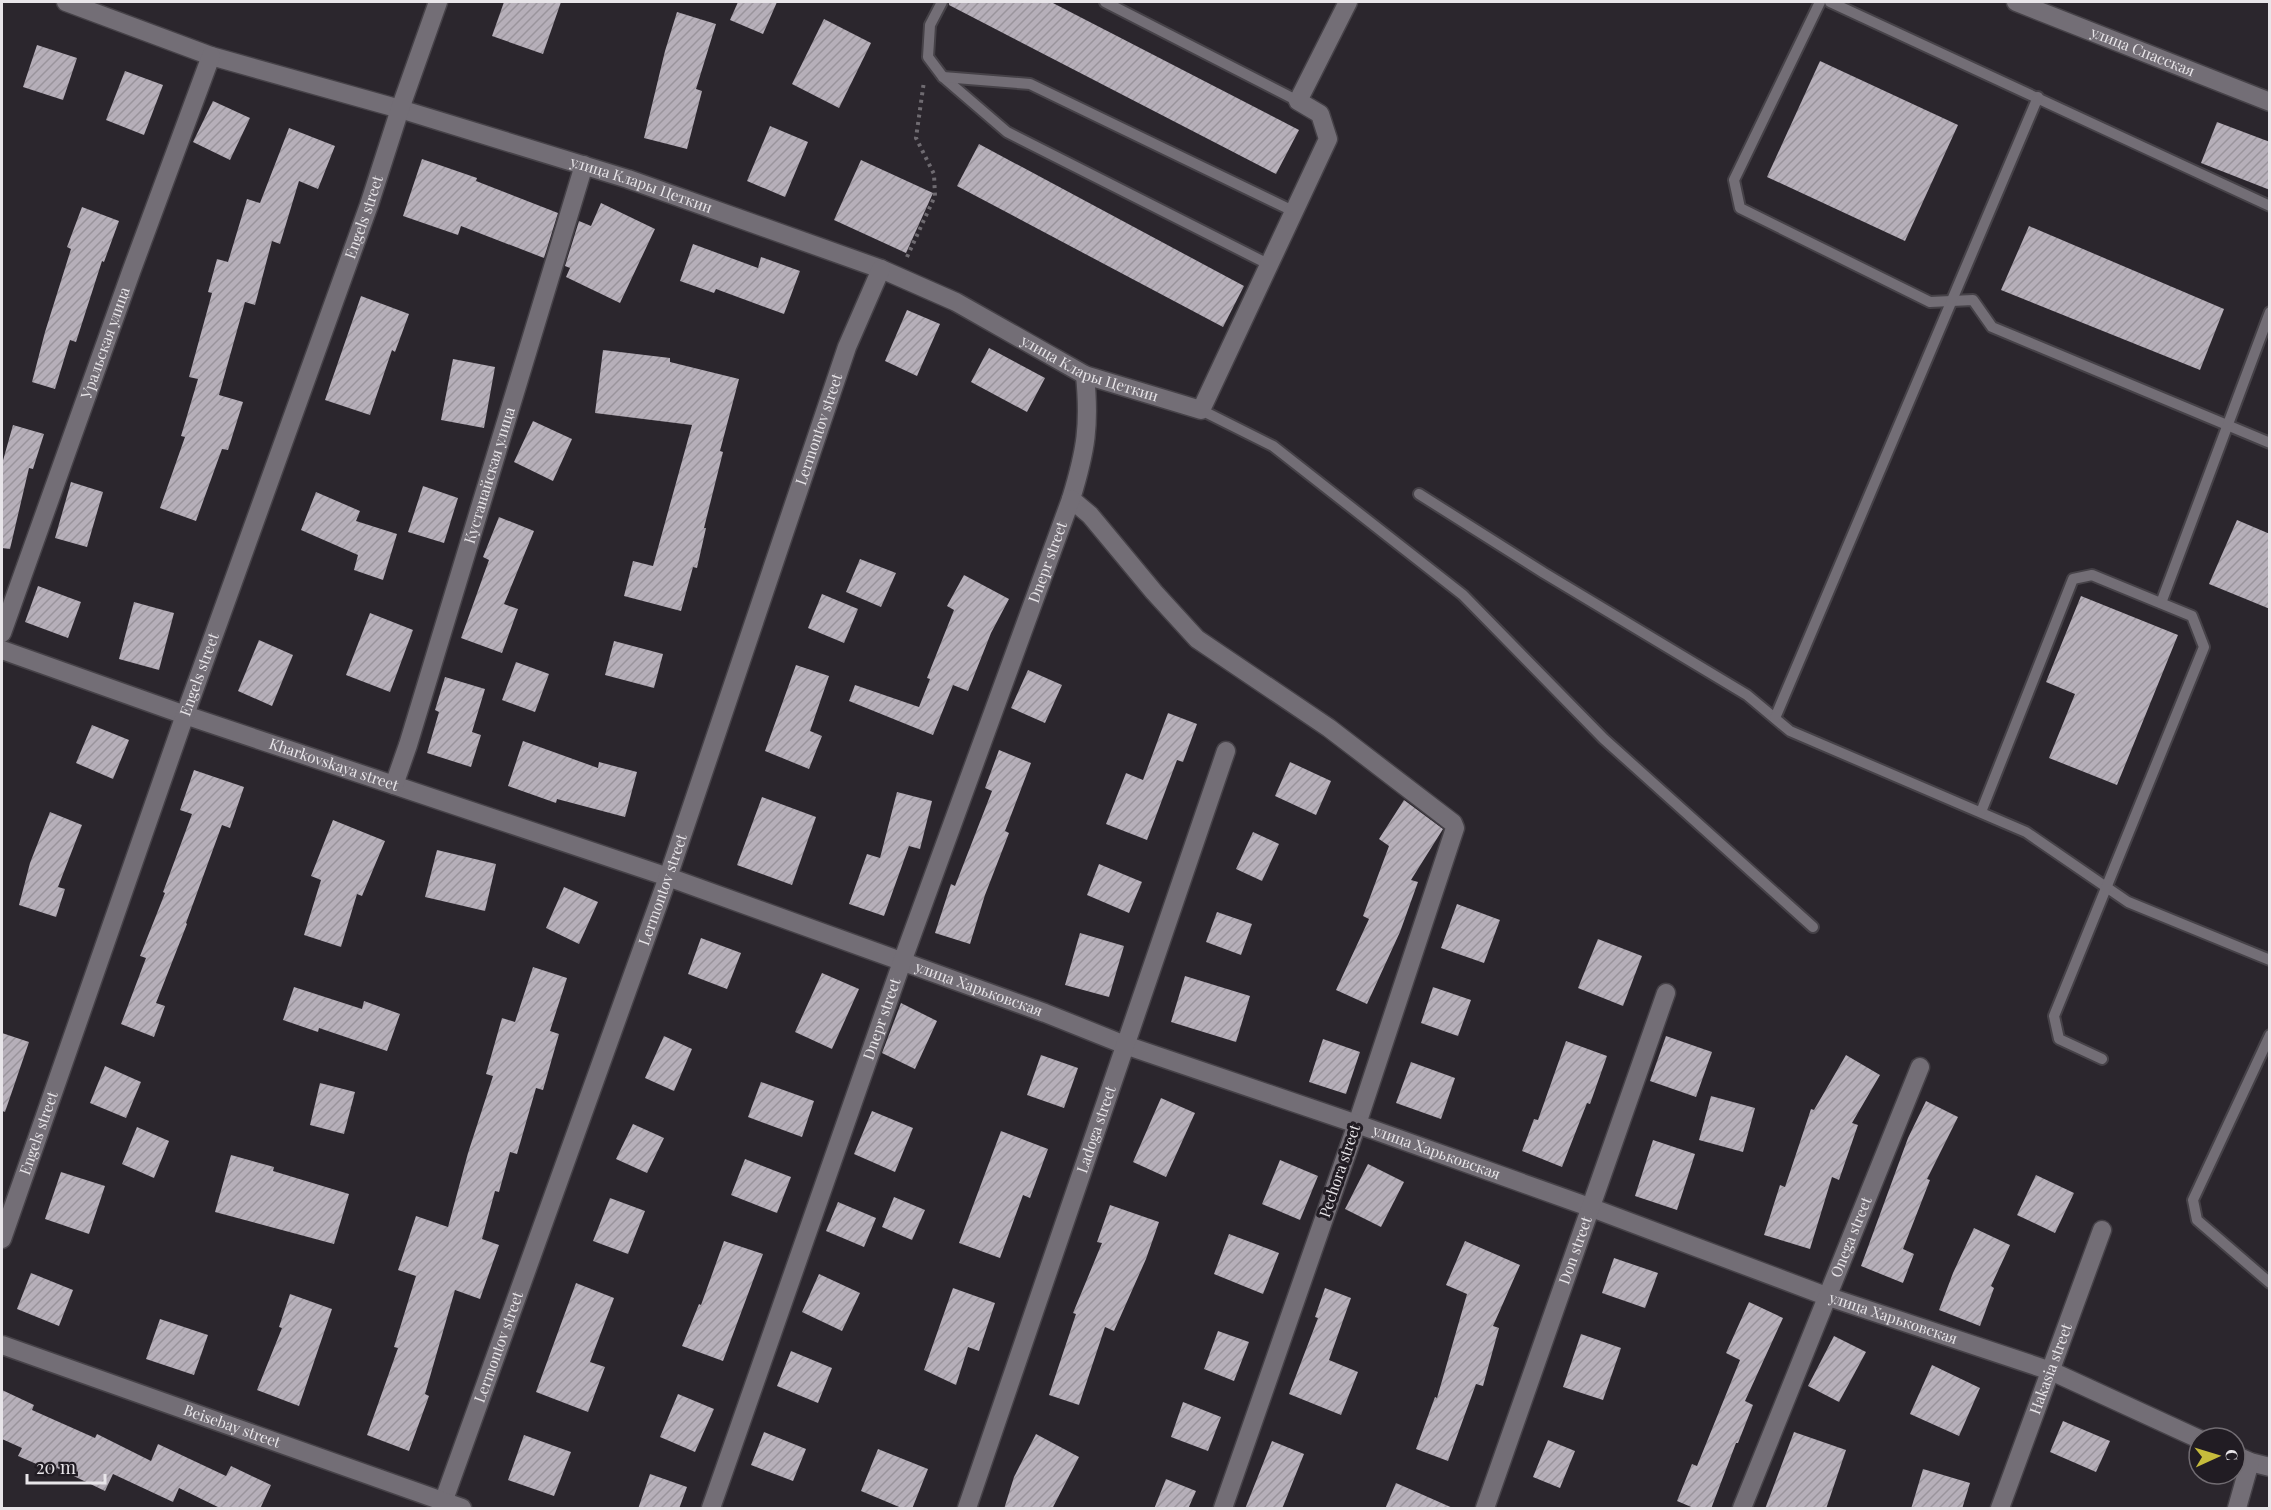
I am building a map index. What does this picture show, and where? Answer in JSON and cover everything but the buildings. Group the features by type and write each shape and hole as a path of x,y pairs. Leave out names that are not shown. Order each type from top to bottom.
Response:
{"street":[{"name":"улица Клары Цеткин","path":"66,2 211,56 400,109 584,165 881,269 956,302 1085,375 1201,410"},
{"name":"Engels street","path":"2,1239 185,715 369,205 438,2"},
{"path":"1201,410 1328,139 1320,114 1298,101 1348,2"},
{"name":"улица Спасская","path":"2016,2 2270,102"},
{"name":"Уральская улица","path":"2,633 211,56"},
{"name":"Кустанайская улица","path":"394,785 584,165"},
{"name":"Lermontov street","path":"442,1505 668,877 847,346 881,269"},
{"name":"Dnepr street","path":"711,1509 902,962 1071,499 1088,437 1085,375"},
{"name":"Pechora street","path":"1071,499 1090,515 1154,592 1197,639 1329,728 1453,823 1455,833 1223,1509"},
{"name":"Kharkovskaya street","path":"2,650 185,715 668,877"},
{"name":"Ladoga street","path":"967,1509 1226,751"},
{"name":"улица Харьковская","path":"668,877 1125,1044 1592,1208 1826,1296 2051,1371 2187,1433"},
{"name":"Don street","path":"1485,1509 1666,993"},
{"name":"Onega street","path":"1742,1509 1920,1067"},
{"name":"Hakasia street","path":"2000,1509 2102,1230"},
{"name":"Beisebay street","path":"2,1345 442,1505 462,1509"},
{"path":"2247,1460 2270,1467"},
{"path":"2237,1509 2240,1486"}],"lane":[{"path":"942,2 930,25 928,57 943,77 1007,132 1268,264"},
{"path":"1105,2 1298,101"},
{"path":"1820,2 1734,180 1740,208 1930,302 1973,300 1992,327 2270,443"},
{"path":"1830,2 2270,206"},
{"path":"943,77 1030,84 1293,211"},
{"path":"1775,718 2038,97"},
{"path":"2161,603 2270,312"},
{"path":"1201,410 1273,446 1463,595 1604,739 1813,927"},
{"path":"1419,494 1544,573 1747,695 1790,731 2026,832 2128,902 2270,960"},
{"path":"1981,812 2073,579 2092,575 2192,616 2204,647 2054,1016 2059,1039 2102,1059"},
{"path":"2270,1035 2193,1200 2197,1220 2270,1282"}],"path":[{"path":"898,277 934,196 934,174 916,138 928,57"}]}
